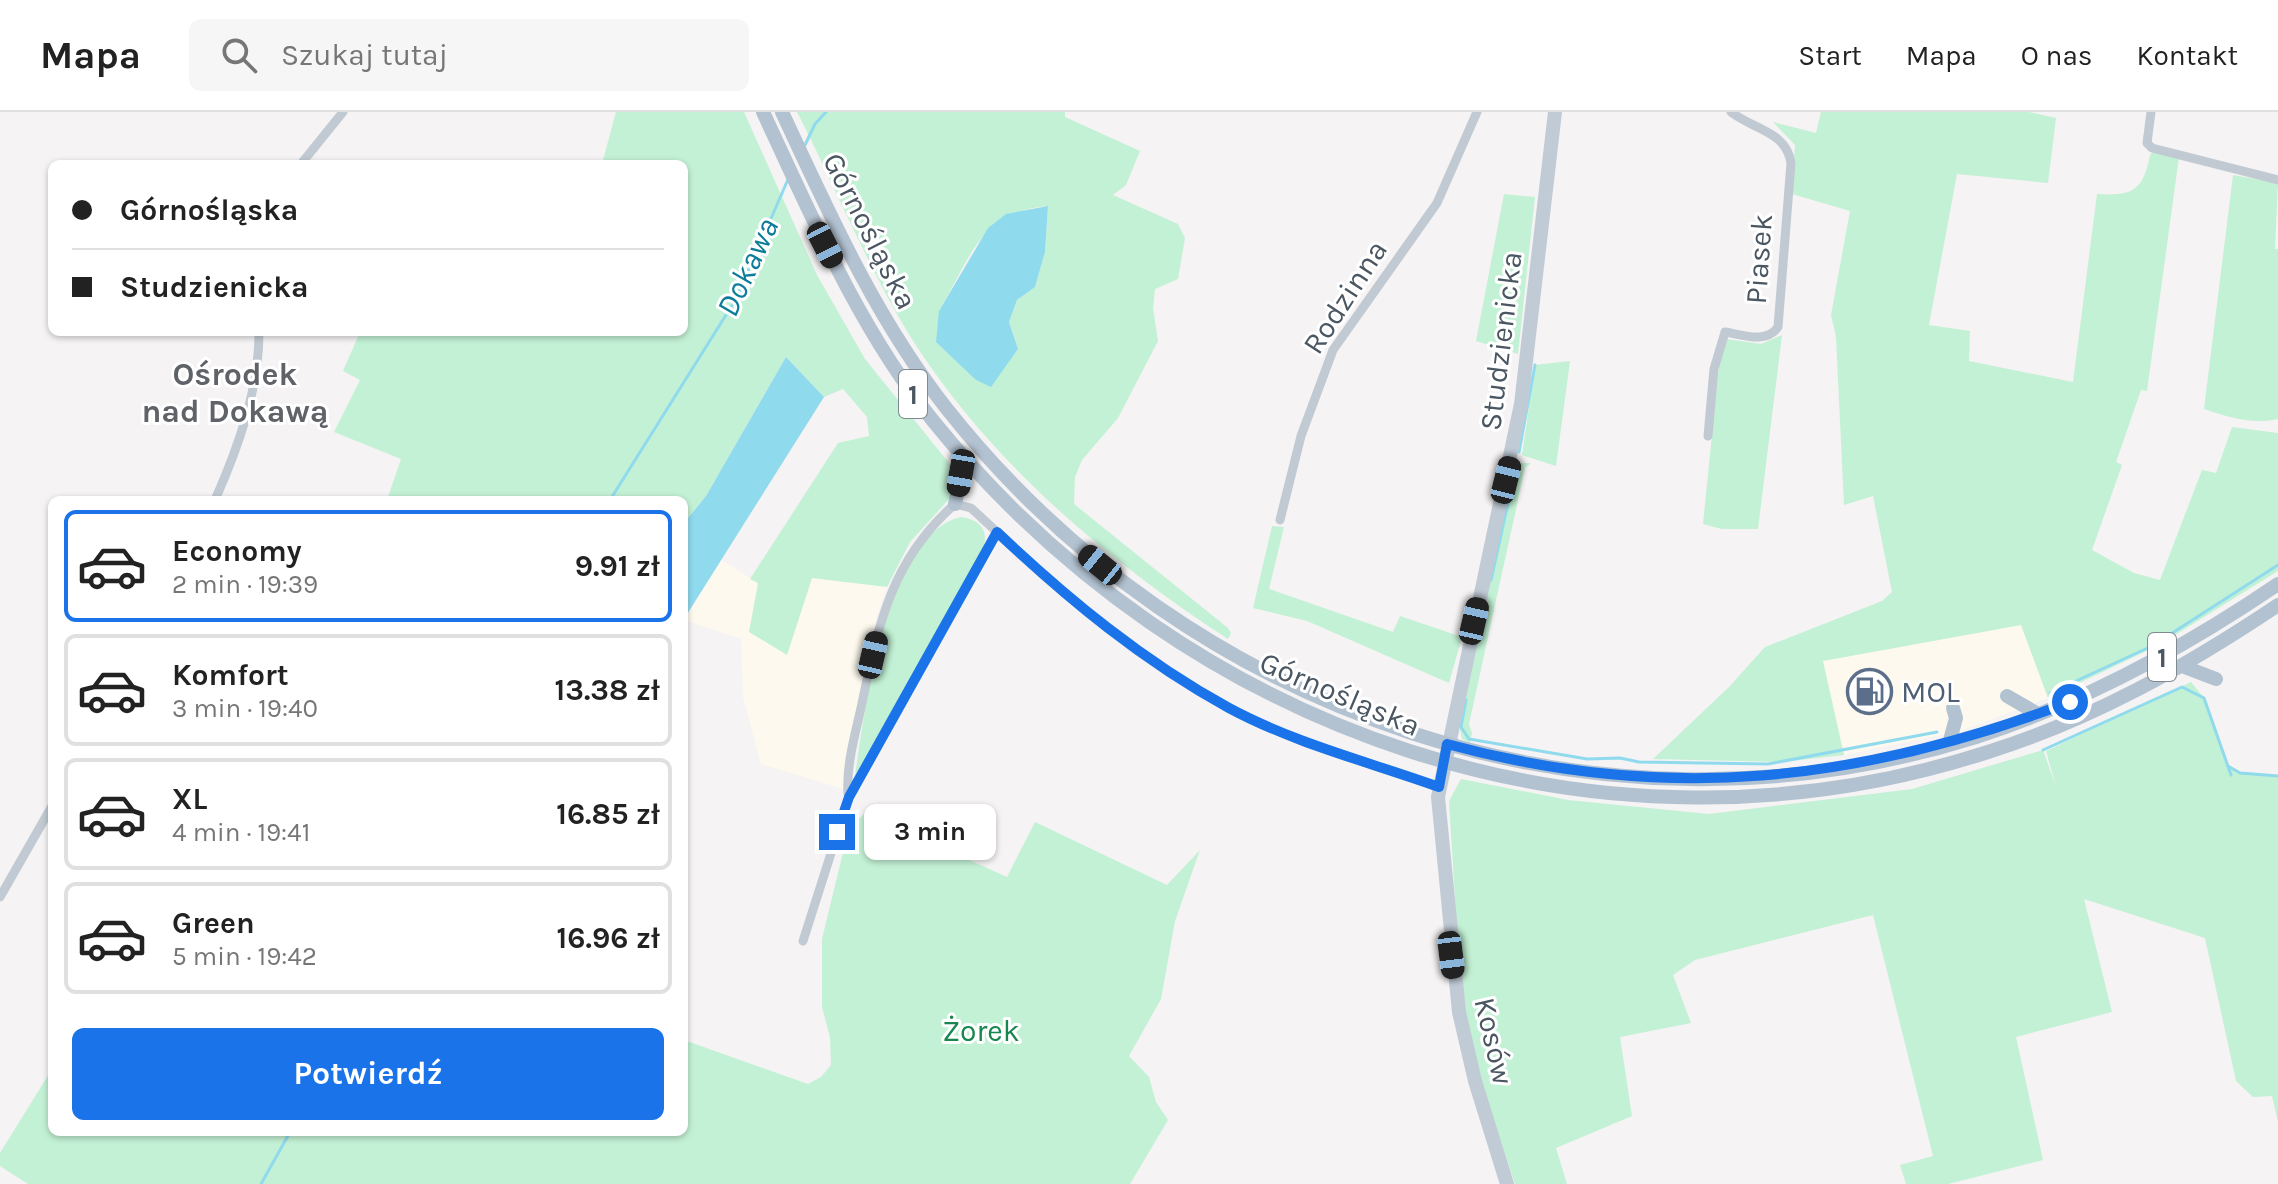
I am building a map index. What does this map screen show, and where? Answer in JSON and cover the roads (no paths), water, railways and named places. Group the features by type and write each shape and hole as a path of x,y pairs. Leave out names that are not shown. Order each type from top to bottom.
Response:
{"main road":[{"name":"Górnośląska","path":"763,112 840,274 882,349 965,458 1054,550 1163,634 1242,682 1313,716 1443,763 1510,778 1612,793 1718,797 1809,790 1921,770 1987,753 2099,709 2182,666 2278,605"},
{"name":"Górnośląska","path":"782,112 868,289 916,369 1003,473 1066,536 1145,599 1251,666 1333,705 1447,744 1564,769 1656,778 1712,779 1844,766 1949,744 2038,714 2175,650 2278,584"},
{"path":"955,504 965,458"},
{"path":"2182,666 2216,679"},
{"path":"2007,696 2038,714"},
{"path":"1949,744 1956,718 1953,708"}],"street":[{"path":"304,160 343,112"},
{"name":"Rodzinna","path":"1280,520 1301,436 1333,350 1437,203 1477,112"},
{"name":"Studzienicka","path":"1443,763 1521,404 1555,112"},
{"name":"Piasek","path":"1708,436 1717,354 1725,332 1762,338 1773,335 1778,327 1791,163 1789,148 1780,138 1731,112"},
{"path":"2151,112 2147,143 2152,148 2278,180"},
{"path":"216,496 248,406 255,378 259,336"},
{"path":"849,797 856,732 891,590 920,539 955,504 971,508 1047,579 1118,637 1231,709 1291,736 1439,787"},
{"path":"803,941 849,797 997,532"},
{"name":"Kosów","path":"1443,763 1439,787 1440,828 1459,1012 1475,1081 1507,1184"},
{"path":"0,897 48,813"}],"water":[{"path":"1048,206 1045,252 1035,287 1017,300 1009,322 1018,349 991,387 976,380 936,342 939,311 988,228 1006,214"},
{"path":"786,357 824,397 688,613 688,518 706,496"}],"waterway":[{"name":"Dokawa","path":"805,145 815,124 826,112"},
{"name":"Dokawa","path":"613,496 736,299 789,177"},
{"path":"1519,452 1535,365"},
{"path":"1491,580 1516,467"},
{"path":"2050,693 2152,646 2278,565"},
{"path":"2043,750 2182,687 2204,698 2231,775"},
{"path":"1466,700 1461,727 1469,739 1587,759 1768,764 1937,732"},
{"path":"2228,766 2240,773 2278,776"},
{"name":"Dokawa","path":"261,1184 288,1136"}],"place":[{"name":"MOL","path":"1870,692"}],"district":[{"name":"Ośrodek nad Dokawą","path":"235,392"}],"park label":[{"name":"Żorek","path":"981,1031"}]}
